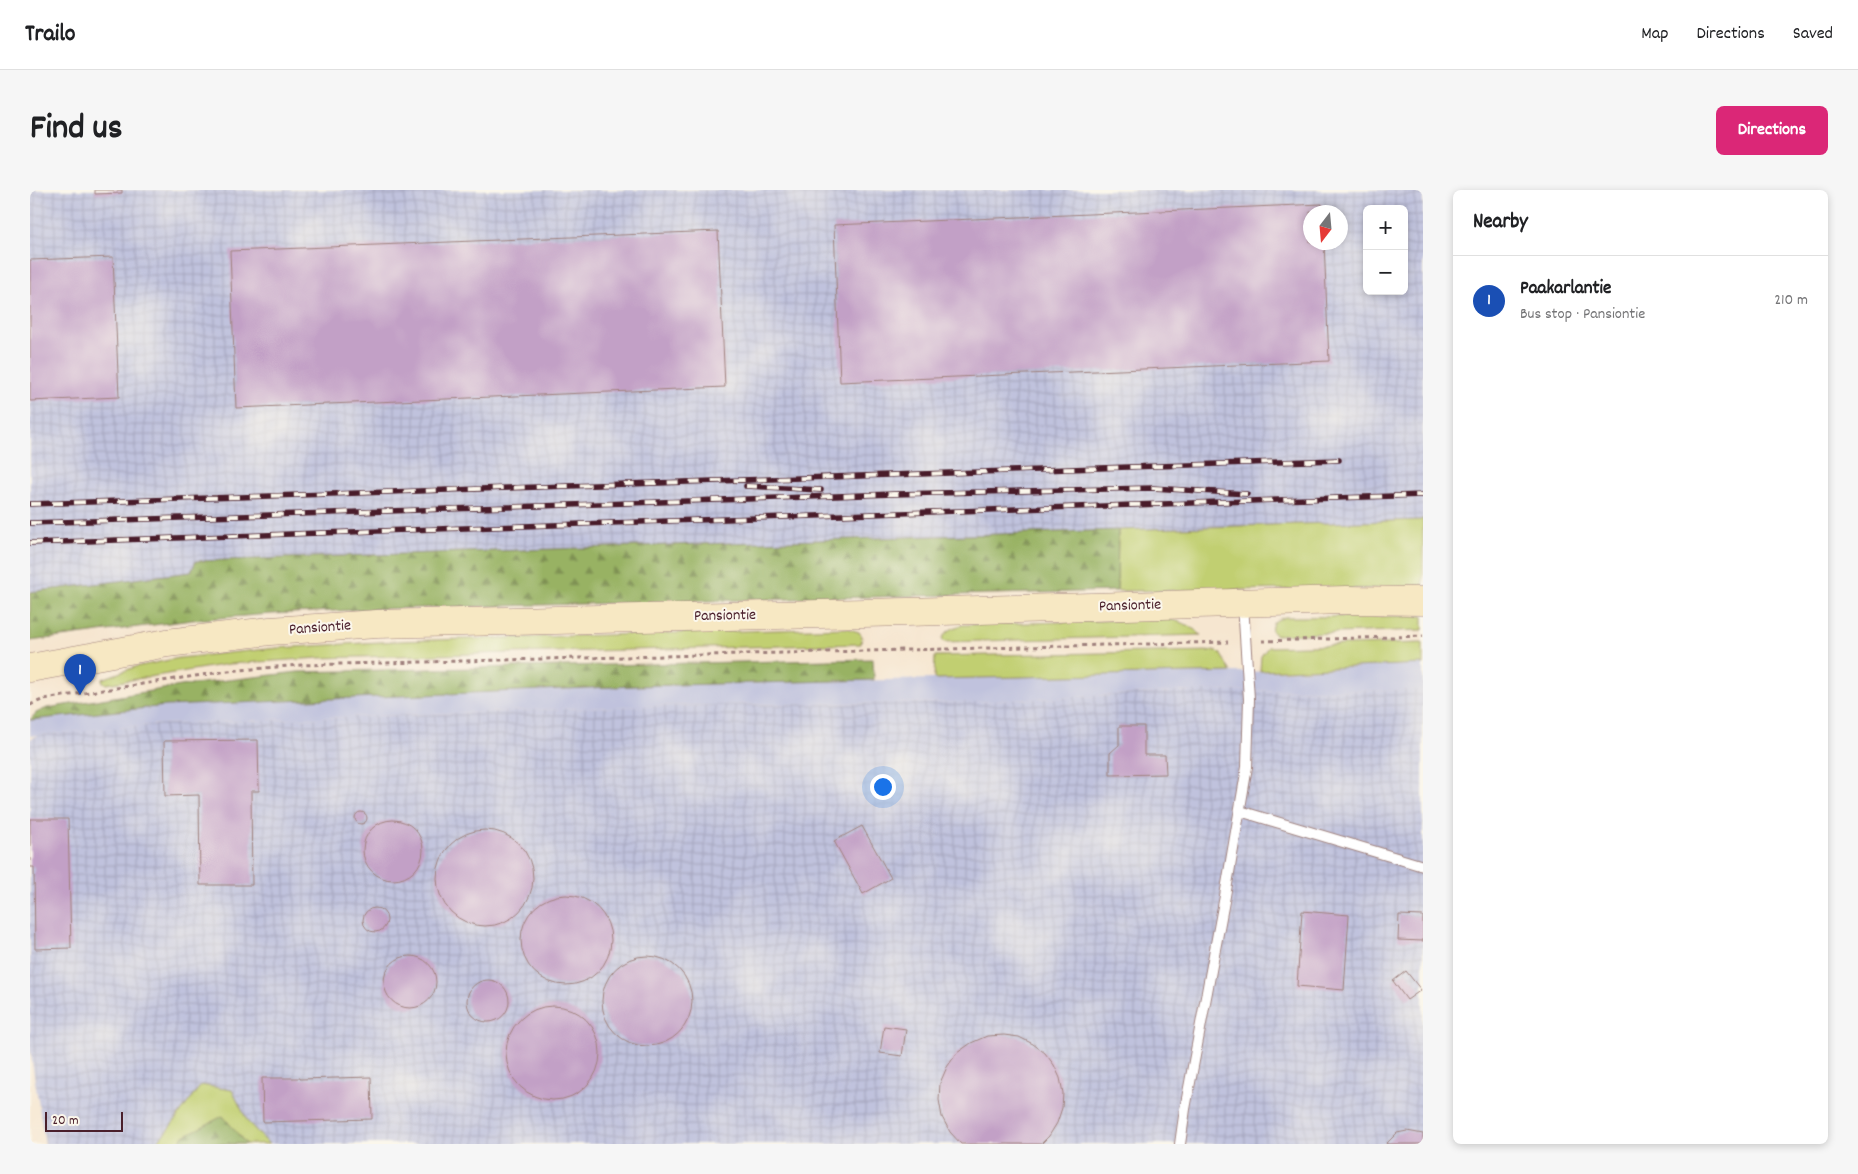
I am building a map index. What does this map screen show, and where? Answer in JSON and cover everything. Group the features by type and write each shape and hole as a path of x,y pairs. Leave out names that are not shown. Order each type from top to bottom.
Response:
{"street":[{"name":"Pansiontie","path":"30,668 167,643 270,631 377,624 1423,600"}],"lane":[{"path":"1180,1144 1186,1099 1225,896 1247,767 1249,699 1243,603"},
{"path":"1240,811 1423,866"}],"path":[{"path":"30,705 44,699 228,671 301,665 1423,636"}],"shaded area":[{"path":"30,190 1423,190 1423,518 1421,520 196,561 191,572 30,592"},
{"path":"1423,664 1423,690 1193,691 975,702 641,706 161,724 30,736 30,720 166,706 634,686 1279,671"},
{"path":"1423,690 1423,1144 45,1144 30,1049 30,739 38,735 161,724 641,706 975,702 1193,691"}],"green space":[{"path":"1423,518 1423,588 1117,591 1118,530 1421,520"},
{"path":"1118,530 1117,591 375,609 192,620 30,641 30,592 191,572 196,561"},
{"path":"1423,616 1423,630 1276,635 1272,632 1274,622 1285,617"},
{"path":"1164,619 1184,624 1193,628 1201,635 944,642 942,639 951,630 962,625"},
{"path":"846,628 859,632 862,636 861,644 319,658 229,664 106,684 102,681 102,679 135,667 179,658 277,648 398,641"},
{"path":"1423,643 1423,664 1260,671 1261,656 1268,647"},
{"path":"1214,651 1220,653 1231,672 934,679 935,656"},
{"path":"873,659 874,680 634,686 166,706 30,720 36,713 47,708 193,684 298,672"},
{"path":"201,1085 232,1090 248,1122 269,1144 155,1144"},
{"path":"223,1116 246,1144 179,1144 182,1137"}],"building":[{"path":"95,190 122,190 122,193 95,194"},
{"path":"1322,204 1303,205 1303,250 1324,250 1329,361 840,382 834,225"},
{"path":"718,231 725,387 236,408 230,251"},
{"path":"113,257 119,397 30,401 30,260"},
{"path":"1119,726 1144,726 1144,755 1165,755 1166,774 1110,775 1110,753 1119,745"},
{"path":"258,740 259,791 251,791 252,885 200,885 199,795 165,796 164,741"},
{"path":"359,812 363,812 367,818 363,824 359,824 355,820 355,816"},
{"path":"30,819 68,819 71,948 35,949 34,867 30,867"},
{"path":"393,820 410,825 418,833 423,850 418,867 410,875 393,880 376,875 368,867 363,850 368,833 376,825"},
{"path":"862,826 891,878 863,894 834,841"},
{"path":"485,830 503,834 519,844 529,860 533,878 529,896 519,912 503,922 485,926 467,922 451,912 441,896 437,878 441,860 451,844 467,834"},
{"path":"566,895 583,898 598,908 608,923 611,940 608,957 598,972 583,982 566,985 549,982 534,972 524,957 521,940 524,923 534,908 549,898"},
{"path":"375,908 384,911 387,920 384,929 375,932 366,929 363,920 366,911"},
{"path":"1302,911 1349,915 1344,990 1297,986"},
{"path":"1399,915 1423,916 1423,941 1398,940"},
{"path":"410,956 420,958 428,964 434,972 436,982 434,992 428,1000 420,1006 410,1008 400,1006 392,1000 386,992 384,982 386,972 392,964 400,958"},
{"path":"647,956 664,960 679,969 688,984 692,1001 688,1018 679,1033 664,1042 647,1046 630,1042 615,1033 606,1018 602,1001 606,984 615,969 630,960"},
{"path":"1406,971 1421,990 1407,1000 1393,981"},
{"path":"488,980 503,986 509,1001 503,1016 488,1022 473,1016 467,1001 473,986"},
{"path":"553,1006 571,1010 586,1020 596,1035 600,1053 596,1071 586,1086 571,1096 553,1100 535,1096 520,1086 510,1071 506,1053 510,1035 520,1020 535,1010"},
{"path":"884,1026 906,1029 902,1056 880,1053"},
{"path":"1004,1035 1019,1037 1033,1044 1045,1053 1054,1065 1060,1078 1063,1093 1062,1108 1057,1123 1049,1136 1041,1144 961,1144 950,1132 942,1117 939,1100 940,1083 947,1067 957,1053 971,1043 987,1036"},
{"path":"371,1077 372,1119 263,1122 262,1078"},
{"path":"1407,1131 1423,1134 1423,1144 1386,1144 1397,1133"}],"railway":[{"path":"30,504 1339,460"},
{"path":"746,486 821,490"},
{"path":"30,523 894,494 1153,488 1247,494"},
{"path":"30,543 1423,495"}],"place":[{"name":"Paakarlantie","path":"80,695"}]}
